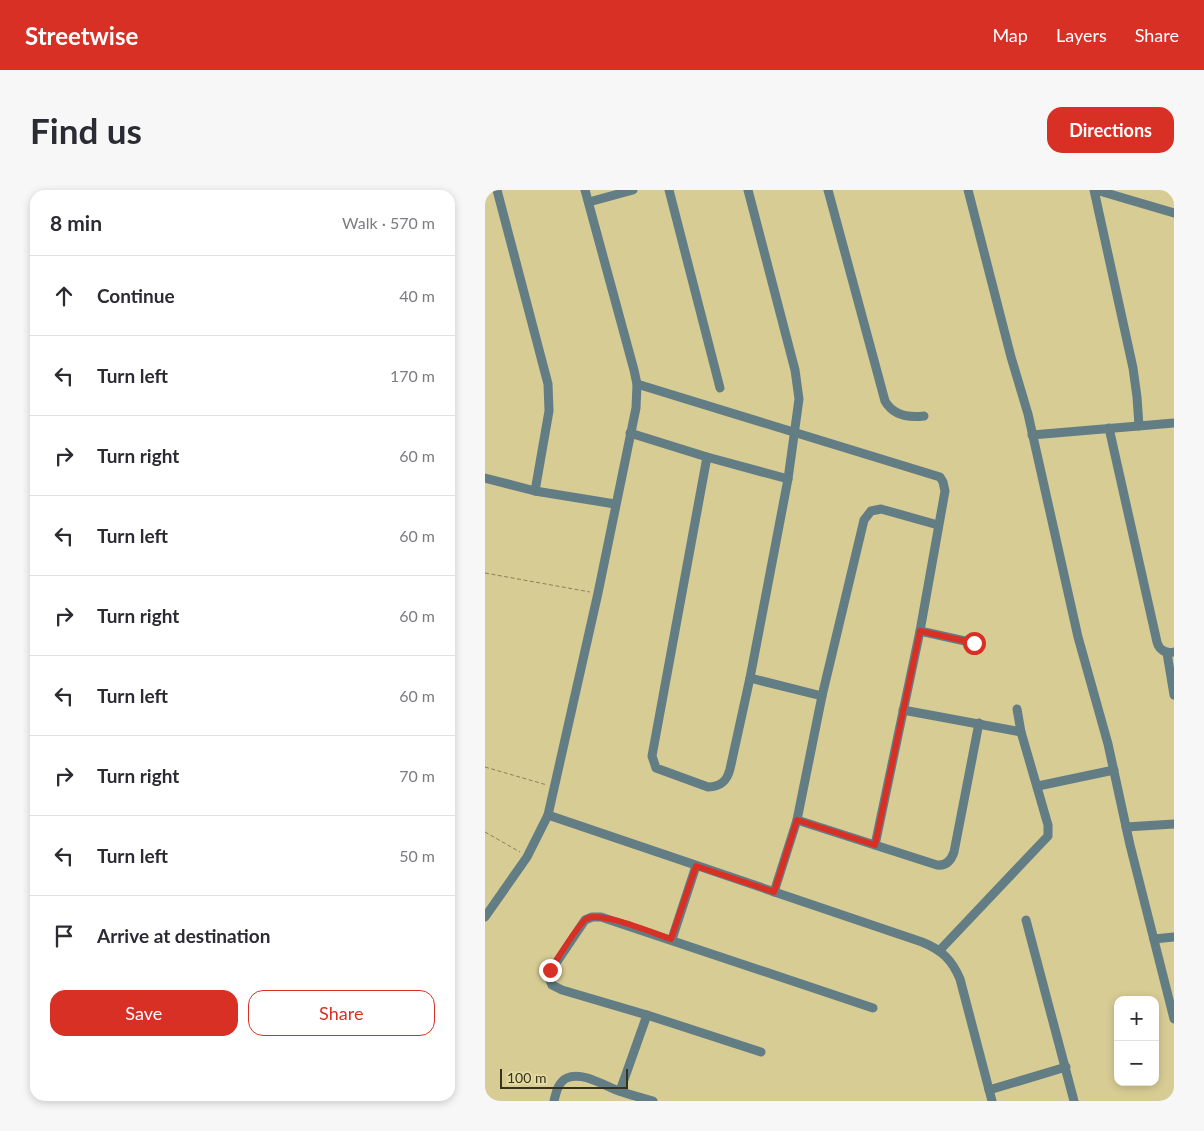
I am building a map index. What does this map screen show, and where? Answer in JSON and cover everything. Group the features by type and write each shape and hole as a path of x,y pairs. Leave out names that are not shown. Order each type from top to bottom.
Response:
{"street":[{"path":"497,190 549,384 549,411 535,491"},
{"path":"485,917 527,857 549,815 598,593 636,408 637,384 585,190"},
{"path":"589,202 633,190"},
{"path":"669,190 720,388"},
{"path":"707,457 653,750 653,762 656,768 708,787 714,787 728,778 750,678 788,479 799,399 798,385 749,190"},
{"path":"828,190 885,400 889,409 896,412 908,416 924,416"},
{"path":"968,190 1011,357 1028,414 1078,637 1109,744 1126,826 1174,1019"},
{"path":"1139,426 1133,368 1095,190 1174,212"},
{"path":"637,384 940,477 943,482 945,491 920,631 875,845"},
{"path":"1032,435 1174,423"},
{"path":"1109,428 1157,642 1161,649 1171,652 1174,695"},
{"path":"630,433 707,457 788,479"},
{"path":"485,478 535,491 615,504"},
{"path":"774,892 797,820 863,520 871,511 881,509 939,525"},
{"path":"920,631 974,643"},
{"path":"750,678 823,696"},
{"path":"940,950 1047,838 1049,832 1038,786 1021,732 1017,709"},
{"path":"903,710 1021,732"},
{"path":"797,820 942,865 949,861 955,852 979,723"},
{"path":"1038,786 1114,770"},
{"path":"549,815 923,942 940,950 952,963 960,979 992,1101"},
{"path":"1126,826 1174,824"},
{"path":"671,939 696,866"},
{"path":"761,1052 562,990 552,985 549,975 581,924 589,918 606,918 873,1008"},
{"path":"1026,920 1075,1101"},
{"path":"1154,939 1174,937"},
{"path":"620,1091 647,1015"},
{"path":"989,1090 1066,1067"},
{"path":"553,1101 559,1085 562,1081 571,1077 583,1077 653,1101"}],"path":[{"path":"485,573 598,593"},
{"path":"485,767 555,788"},
{"path":"485,832 527,857"}],"route":[{"path":"550,970 581,924 585,920 596,916 671,939 696,866 774,892 797,820 875,845 920,631 974,643"}]}
